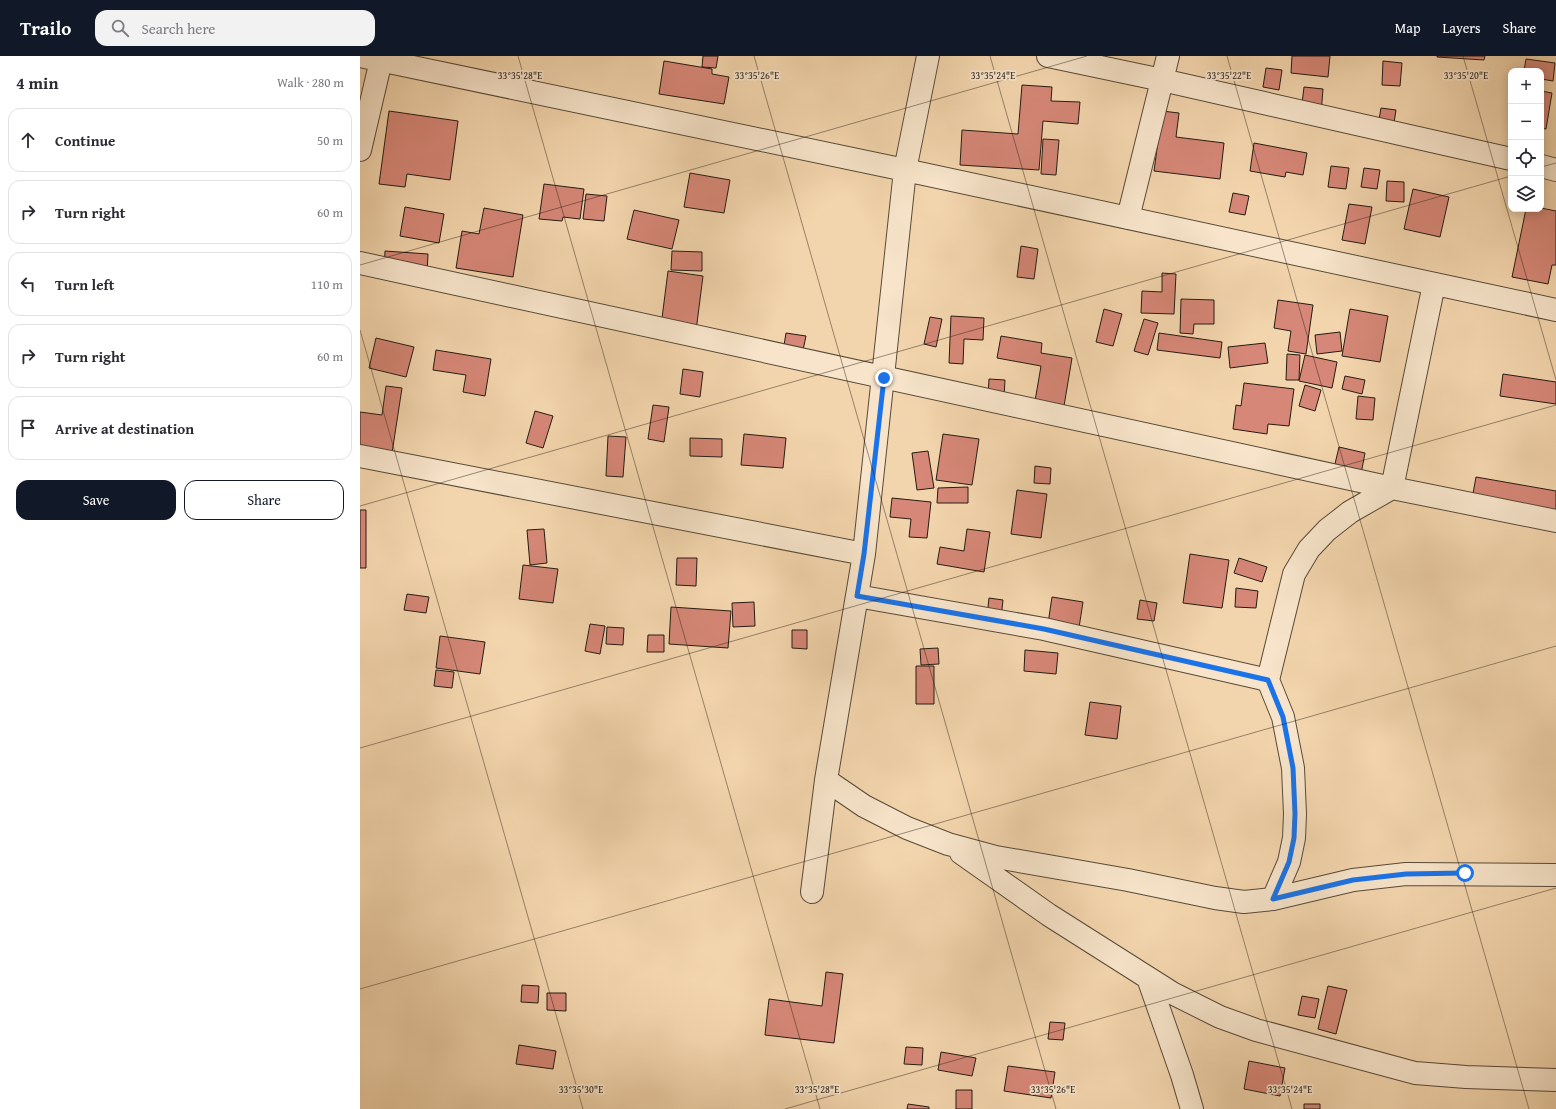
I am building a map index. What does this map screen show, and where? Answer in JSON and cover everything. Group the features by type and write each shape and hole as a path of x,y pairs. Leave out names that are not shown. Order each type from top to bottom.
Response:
{"street":[{"path":"360,56 382,58 1556,310"},
{"path":"812,892 826,780 864,554 884,378 905,170 928,56"},
{"path":"1048,56 1162,80 1508,158"},
{"path":"1128,218 1168,56"},
{"path":"360,150 382,58"},
{"path":"1544,167 1556,170"},
{"path":"360,263 1392,488 1556,521"},
{"path":"1273,899 1289,862 1294,838 1295,814 1293,768 1283,717 1268,680 1294,574 1309,549 1327,530 1350,512 1392,488 1434,284"},
{"path":"360,456 864,554"},
{"path":"857,596 1044,629 1268,680"},
{"path":"826,780 864,806 907,828 948,844 996,857 1128,880 1215,898 1244,902 1273,899 1353,880 1406,874 1556,875"},
{"path":"948,844 1049,915 1172,993 1220,1016 1256,1030 1415,1073 1466,1077 1556,1080"},
{"path":"1148,978 1182,1075 1192,1109"}],"building":[{"path":"703,56 718,56 716,68 702,67"},
{"path":"1292,56 1330,56 1328,77 1291,73"},
{"path":"1437,56 1485,56 1484,60"},
{"path":"1526,59 1555,63 1553,81 1544,80 1544,68 1524,68"},
{"path":"664,61 712,69 712,74 729,77 724,104 659,94"},
{"path":"1383,61 1402,63 1400,86 1382,85"},
{"path":"1266,68 1282,70 1279,90 1263,87"},
{"path":"1022,85 1052,87 1051,101 1080,102 1078,124 1043,121 1039,170 960,165 962,130 1018,134"},
{"path":"1304,87 1323,89 1321,114 1301,112"},
{"path":"1544,92 1552,93 1546,129 1544,129"},
{"path":"1381,108 1396,110 1393,129 1378,126"},
{"path":"389,111 458,121 450,180 407,174 405,187 379,184"},
{"path":"1162,111 1179,113 1176,137 1224,143 1220,179 1154,171"},
{"path":"1043,139 1059,140 1056,175 1041,174"},
{"path":"1254,143 1307,153 1303,175 1286,172 1285,177 1250,171"},
{"path":"1331,166 1349,168 1346,189 1328,187"},
{"path":"1364,168 1380,170 1377,189 1361,187"},
{"path":"690,173 730,180 724,213 684,207"},
{"path":"1387,181 1404,182 1404,202 1386,201"},
{"path":"544,184 584,189 580,219 563,217 562,221 539,219"},
{"path":"1413,189 1449,197 1440,237 1404,229"},
{"path":"1233,193 1249,196 1245,215 1229,212"},
{"path":"586,194 607,196 604,221 583,219"},
{"path":"1349,204 1372,207 1365,244 1342,240"},
{"path":"405,207 444,214 439,243 400,236"},
{"path":"484,208 523,215 513,277 456,268 462,231 479,234"},
{"path":"1544,209 1556,211 1556,265 1552,265 1548,284 1512,277 1525,212 1544,212"},
{"path":"634,210 679,220 672,249 627,239"},
{"path":"1021,246 1038,249 1034,279 1017,277"},
{"path":"385,251 428,254 427,274 384,271"},
{"path":"672,251 702,252 702,271 671,270"},
{"path":"668,271 703,276 696,331 661,326"},
{"path":"1162,273 1176,274 1174,314 1141,313 1142,291 1162,292"},
{"path":"1181,299 1214,300 1214,324 1194,324 1193,334 1180,333"},
{"path":"1278,300 1313,305 1306,354 1288,351 1291,331 1274,328"},
{"path":"1104,309 1122,314 1113,346 1096,342"},
{"path":"1350,309 1388,316 1380,362 1342,356"},
{"path":"951,316 984,318 983,340 964,339 963,364 949,363"},
{"path":"930,317 942,319 936,347 924,344"},
{"path":"1144,319 1158,323 1148,355 1134,351"},
{"path":"1340,332 1342,351 1317,354 1315,335"},
{"path":"786,333 806,336 802,355 783,352"},
{"path":"1159,333 1222,342 1220,358 1157,350"},
{"path":"1001,336 1042,343 1041,353 1072,358 1064,406 1035,401 1041,366 997,358"},
{"path":"376,338 414,347 406,377 369,368"},
{"path":"1265,343 1268,363 1230,368 1228,347"},
{"path":"436,350 491,359 485,396 463,392 466,375 433,370"},
{"path":"1287,354 1300,355 1299,380 1286,380"},
{"path":"1305,355 1337,362 1332,388 1299,381"},
{"path":"683,369 703,372 700,397 680,394"},
{"path":"1503,374 1556,382 1556,404 1500,396"},
{"path":"1345,376 1365,380 1362,394 1342,389"},
{"path":"989,379 1005,380 1004,397 988,396"},
{"path":"1244,383 1294,389 1289,426 1268,424 1267,434 1233,429 1236,405 1241,406"},
{"path":"1305,385 1321,390 1315,411 1299,406"},
{"path":"386,386 402,388 392,453 360,448 360,412 382,415"},
{"path":"1358,396 1375,398 1373,420 1356,419"},
{"path":"653,405 669,407 664,442 648,439"},
{"path":"535,411 553,416 543,448 526,443"},
{"path":"744,434 786,438 783,468 741,465"},
{"path":"943,434 979,439 972,485 936,480"},
{"path":"608,436 626,437 623,477 606,476"},
{"path":"690,438 722,439 722,457 690,456"},
{"path":"1339,447 1365,453 1361,474 1334,468"},
{"path":"928,451 934,488 917,490 912,453"},
{"path":"1035,466 1051,468 1050,484 1034,483"},
{"path":"1476,477 1556,491 1556,513 1472,499"},
{"path":"968,487 968,503 937,503 938,488"},
{"path":"1017,490 1047,494 1041,538 1011,534"},
{"path":"892,498 931,502 927,538 909,537 911,519 890,517"},
{"path":"360,510 366,510 366,568 360,568"},
{"path":"544,529 547,563 530,565 527,530"},
{"path":"967,529 990,532 984,572 937,564 940,547 964,551"},
{"path":"1190,554 1229,560 1222,608 1183,603"},
{"path":"677,558 697,558 696,586 676,585"},
{"path":"1239,558 1267,567 1262,582 1234,573"},
{"path":"523,565 558,569 553,603 519,599"},
{"path":"1236,588 1258,591 1256,608 1235,607"},
{"path":"407,594 429,597 426,613 404,610"},
{"path":"1052,597 1083,602 1078,634 1047,630"},
{"path":"989,598 1003,600 1001,618 987,616"},
{"path":"1140,600 1157,603 1154,621 1137,619"},
{"path":"754,602 755,626 733,627 732,603"},
{"path":"671,607 731,611 728,648 669,644"},
{"path":"590,624 605,626 600,654 585,651"},
{"path":"607,627 624,628 623,645 606,644"},
{"path":"792,630 807,630 807,649 792,648"},
{"path":"648,635 664,635 664,652 647,652"},
{"path":"440,636 485,642 480,674 436,668"},
{"path":"938,648 939,664 921,665 920,649"},
{"path":"1025,650 1058,653 1056,674 1024,671"},
{"path":"916,666 934,666 934,704 916,704"},
{"path":"436,670 454,672 452,688 434,686"},
{"path":"1090,702 1121,706 1117,739 1085,735"},
{"path":"826,972 843,974 834,1043 765,1035 769,999 822,1006"},
{"path":"522,985 539,986 538,1003 521,1002"},
{"path":"1328,986 1347,990 1336,1034 1318,1029"},
{"path":"547,993 566,993 566,1011 547,1010"},
{"path":"1302,996 1319,999 1315,1018 1298,1015"},
{"path":"1050,1022 1065,1023 1063,1040 1048,1039"},
{"path":"519,1045 556,1051 553,1069 516,1064"},
{"path":"906,1047 923,1048 922,1065 904,1064"},
{"path":"941,1052 976,1058 972,1076 938,1070"},
{"path":"1249,1061 1285,1068 1280,1096 1244,1089"},
{"path":"1008,1066 1055,1072 1051,1098 1004,1091"},
{"path":"956,1090 972,1090 972,1109 956,1109"},
{"path":"908,1104 929,1107 929,1109 907,1109"},
{"path":"1304,1104 1320,1104 1320,1109 1304,1109"}],"route":[{"path":"884,378 864,554 857,596 1044,629 1268,680 1283,717 1293,768 1295,814 1294,838 1289,862 1273,899 1353,880 1406,874 1465,873"}]}
